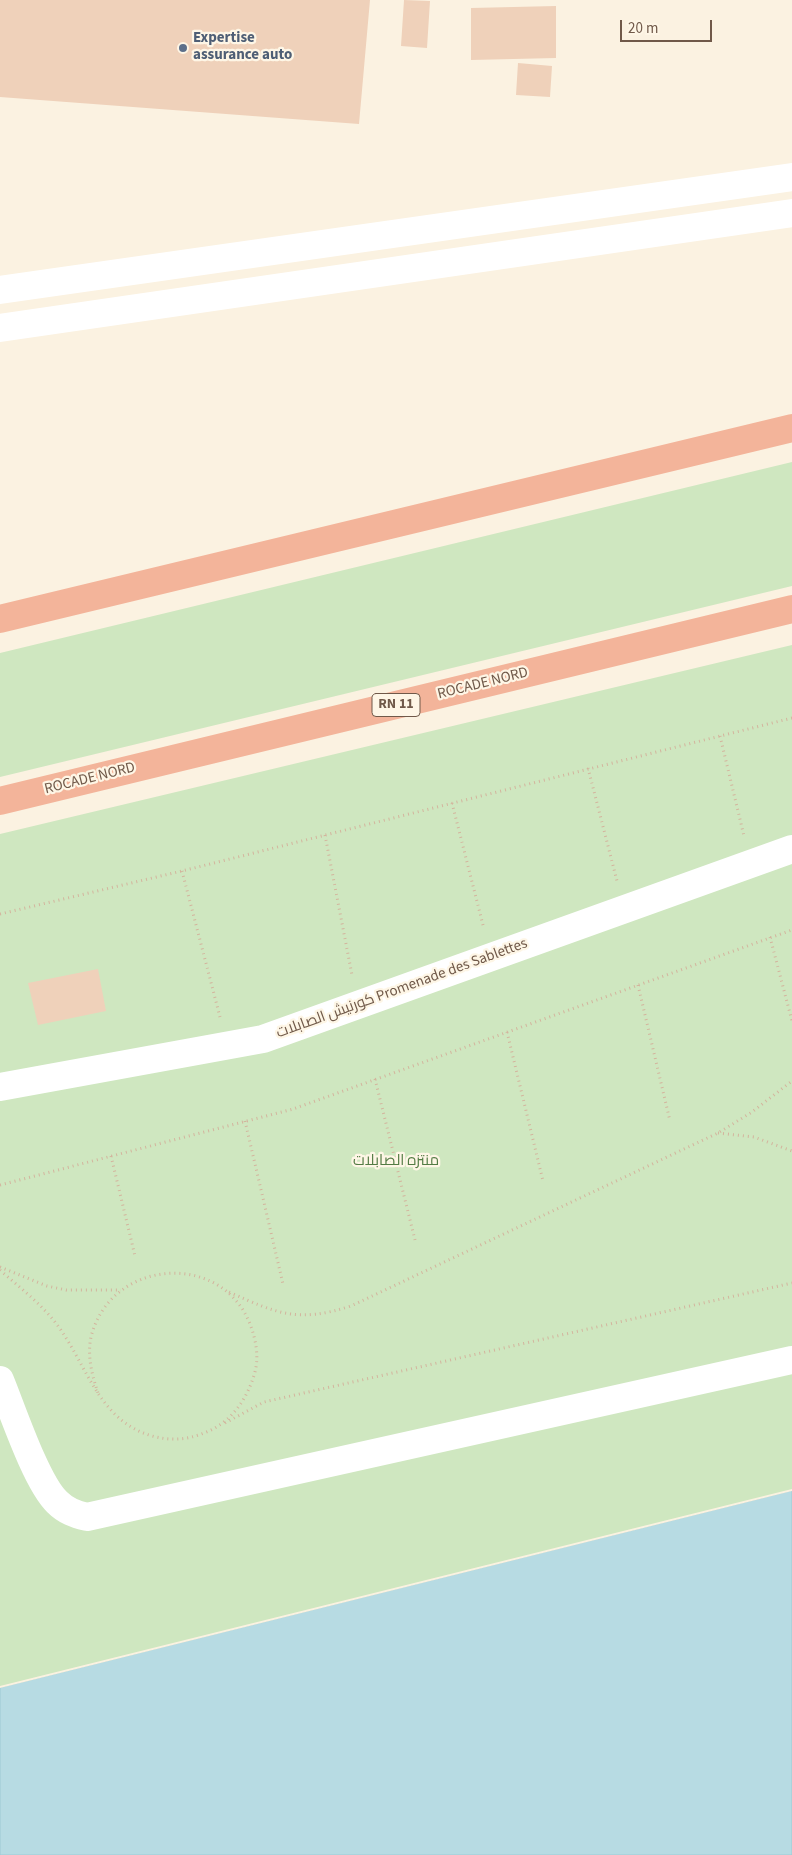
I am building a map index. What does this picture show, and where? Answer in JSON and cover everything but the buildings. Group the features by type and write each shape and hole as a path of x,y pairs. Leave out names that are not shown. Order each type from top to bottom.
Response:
{"highway":[{"path":"0,619 792,428"},
{"name":"ROCADE NORD","path":"0,801 792,609"}],"street":[{"path":"0,290 792,177"},
{"path":"0,328 792,213"},
{"path":"415,268 417,230"},
{"name":"كورنيش الصابلات Promenade des Sablettes","path":"0,1087 228,1047 263,1039 792,849"},
{"path":"0,1380 42,1481 56,1501 70,1513 87,1517 792,1360"}],"path":[{"path":"0,914 182,871 792,718"},
{"path":"720,736 751,864"},
{"path":"588,768 624,908"},
{"path":"452,803 491,956"},
{"path":"324,835 358,1005"},
{"path":"182,871 228,1047"},
{"path":"0,1185 293,1109 792,930"},
{"path":"770,937 792,1021"},
{"path":"638,985 670,1121"},
{"path":"507,1032 542,1181"},
{"path":"375,1079 415,1240"},
{"path":"98,1393 90,1366 91,1338 102,1311 121,1290 146,1276 174,1272 202,1277 266,1309 285,1314 308,1316 325,1314 351,1306 718,1133 752,1112 792,1080"},
{"path":"245,1121 283,1284"},
{"path":"718,1133 754,1137 792,1151"},
{"path":"111,1156 135,1256"},
{"path":"0,1269 47,1286 66,1290 121,1290"},
{"path":"0,1269 36,1301 55,1322 114,1416 138,1432 165,1440 191,1438 216,1429 264,1402 792,1283"},
{"path":"216,1429 236,1412 250,1390 257,1365 256,1338 245,1312 227,1291"}],"green space":[{"path":"792,462 792,586 0,777 0,653"},
{"name":"منتزه الصابلات","path":"792,645 792,1491 0,1688 0,834"}],"water":[{"path":"792,1491 792,1855 0,1855 0,1688"}],"pier":[{"path":"792,1489 792,1491 0,1688 0,1686"}],"place":[{"name":"Expertise assurance auto","path":"183,48"}]}
